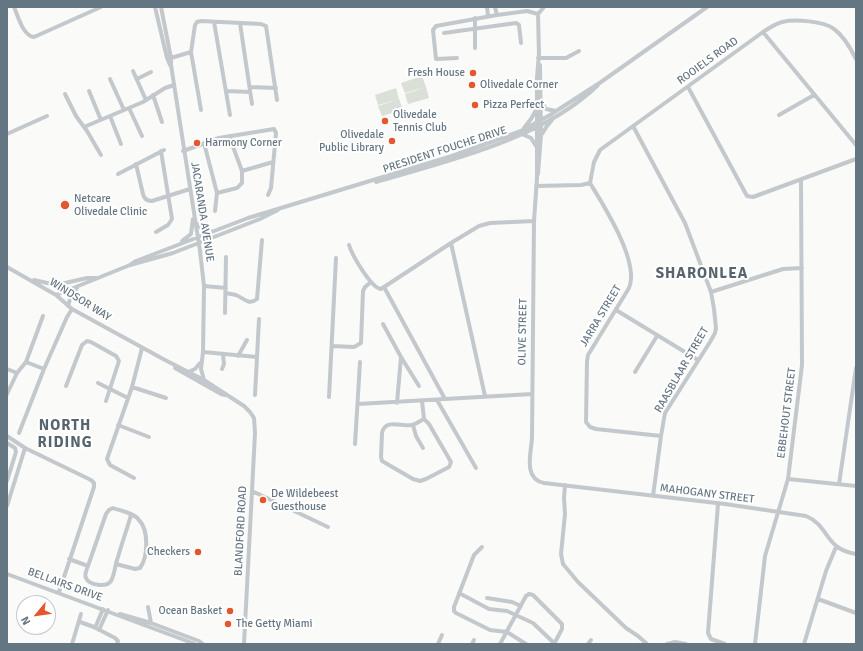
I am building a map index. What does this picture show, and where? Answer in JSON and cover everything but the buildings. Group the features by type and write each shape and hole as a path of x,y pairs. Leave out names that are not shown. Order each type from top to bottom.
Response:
{"street":[{"path":"14,7 25,32 34,37 101,7"},
{"name":"JACARANDA AVENUE","path":"155,7 166,58 171,65"},
{"name":"JACARANDA AVENUE","path":"161,7 171,58 183,150 199,242 204,286 203,352 201,362 201,372 204,380"},
{"path":"487,7 488,16"},
{"path":"495,7 497,15"},
{"path":"457,58 436,59 433,34 434,28 438,24 527,11 538,14 544,7"},
{"name":"PRESIDENT FOUCHE DRIVE","path":"350,187 354,188 462,156 490,147 522,132 558,113 596,84 601,82 707,7"},
{"name":"OLIVE STREET","path":"538,14 539,123 534,221 530,470 533,477 540,482"},
{"path":"474,48 475,18"},
{"path":"201,110 191,52 196,23 201,21 261,24 266,26 277,100"},
{"path":"214,22 230,115"},
{"name":"ROOIELS ROAD","path":"590,183 594,162 598,153 607,145 763,32 782,22 803,22 825,25 835,30 841,35 849,46 856,59"},
{"path":"240,23 252,104"},
{"path":"444,32 517,24 520,29 521,43"},
{"path":"763,32 856,145"},
{"path":"539,57 566,58 579,51"},
{"path":"171,58 191,52"},
{"path":"133,71 146,100"},
{"path":"137,79 151,72"},
{"path":"110,79 124,110"},
{"path":"84,127 129,108 146,100 165,88 174,85"},
{"path":"250,87 276,88"},
{"path":"688,87 743,192 747,196 753,197 856,159"},
{"path":"89,91 101,120"},
{"path":"226,91 250,92"},
{"path":"65,94 76,116 101,155"},
{"path":"153,95 162,122"},
{"path":"779,115 814,95"},
{"path":"539,99 546,109 558,113 541,135"},
{"path":"538,149 531,138 522,132 534,115 539,99"},
{"path":"129,108 142,136"},
{"path":"7,134 48,116"},
{"path":"110,116 121,144"},
{"name":"OLIVE STREET","path":"537,178 539,170 541,135 539,123"},
{"name":"RAASBLAAR STREET","path":"633,126 685,223 710,292 714,309 716,331 665,413 660,436 654,496"},
{"path":"183,150 229,136 272,129 275,130 276,133 271,188 268,195"},
{"name":"PRESIDENT FOUCHE DRIVE","path":"56,295 130,265 165,256 260,219 280,209 480,147 522,132"},
{"path":"217,193 240,186 242,179 242,171 229,136"},
{"path":"480,147 486,137"},
{"path":"204,143 217,193 215,211"},
{"path":"118,174 162,151 172,221 156,232"},
{"path":"242,171 273,162"},
{"path":"136,164 144,198 148,200 152,201 190,188"},
{"name":"EBBEHOUT STREET","path":"755,644 765,556 788,478 802,365 801,180"},
{"path":"536,186 581,186 590,183"},
{"name":"JARRA STREET","path":"590,183 606,210 623,245 631,269 632,278 630,285 586,361 586,422 590,427 596,429 660,436"},
{"name":"PRESIDENT FOUCHE DRIVE","path":"130,265 136,261 219,229 272,210 280,209"},
{"path":"171,248 191,234 194,213"},
{"path":"349,245 352,254 371,282 377,288 384,287 472,229 484,224 534,221"},
{"path":"196,222 204,231 219,229"},
{"path":"226,293 238,296 247,302 253,302 257,299 262,240"},
{"path":"450,243 485,396"},
{"path":"225,313 226,258"},
{"path":"330,397 336,258"},
{"name":"WINDSOR WAY","path":"7,267 56,295 72,309 204,380 248,409 254,418"},
{"path":"710,292 783,269 802,268"},
{"path":"26,277 50,284 87,278 98,278"},
{"path":"332,346 354,347 361,343 363,291 371,282"},
{"path":"68,306 71,296 80,285"},
{"path":"204,286 226,288"},
{"path":"384,287 445,399"},
{"path":"19,433 44,369 72,309"},
{"path":"616,310 698,360"},
{"path":"7,394 17,373 26,362 43,316"},
{"path":"255,395 259,319"},
{"path":"383,324 419,386"},
{"path":"634,372 657,336"},
{"path":"238,356 247,340"},
{"path":"66,386 82,345 85,342 89,342 111,353 118,359 118,364 106,401"},
{"path":"134,478 108,463 108,457 132,387 142,348"},
{"path":"203,352 257,357"},
{"path":"222,369 224,364 223,355"},
{"path":"397,403 401,357"},
{"name":"WINDSOR WAY","path":"165,360 170,365 227,396"},
{"path":"26,362 44,369"},
{"path":"188,372 195,369 201,362"},
{"path":"355,444 360,362"},
{"path":"839,484 856,368"},
{"path":"7,369 17,373"},
{"path":"98,383 109,390 128,398"},
{"path":"132,387 166,398"},
{"path":"358,404 397,403 422,400 532,394"},
{"path":"422,400 424,419 429,424 451,462 449,467 423,480 413,479 384,462 381,458 382,433 384,427 392,424 413,425 424,419"},
{"path":"437,400 476,468"},
{"name":"BLANDFORD ROAD","path":"244,644 255,434 254,418"},
{"path":"118,425 149,437"},
{"path":"413,425 416,436 423,448"},
{"path":"7,436 25,448 91,480 94,485 59,592"},
{"path":"7,444 15,448 16,452 7,481"},
{"path":"7,506 25,448"},
{"path":"788,478 856,486"},
{"name":"MAHOGANY STREET","path":"540,482 806,516 812,518 820,526 836,547"},
{"path":"565,485 565,514 561,554 563,564 578,582 626,628 647,644"},
{"path":"252,491 328,527"},
{"path":"718,504 708,635 713,640 725,644"},
{"path":"116,564 137,569 141,566 146,554 146,545 140,520 131,515 113,508 106,514 85,574 87,579 92,583 102,585 106,585 111,581 116,564 131,515"},
{"path":"482,547 474,555 454,609 456,613 490,630 507,632 526,644"},
{"path":"804,644 826,571 836,547 843,552 856,554"},
{"path":"69,559 88,566"},
{"name":"BELLAIRS DRIVE","path":"7,574 59,592 195,644"},
{"path":"459,593 489,609 507,611 516,614 533,623 554,644 562,629 562,624 533,595 526,595 521,606 516,614 500,644"},
{"path":"487,598 512,602 521,606"},
{"path":"818,599 856,613"},
{"path":"148,607 151,623"},
{"path":"98,629 106,610"},
{"path":"72,644 80,622 81,614"},
{"name":"BELLAIRS DRIVE","path":"117,614 123,614 151,623 199,641 203,644"},
{"path":"80,622 115,638 118,641 117,644"},
{"path":"438,644 442,635"},
{"path":"239,644 244,637"},
{"path":"667,644 675,642 686,644"}],"shaded area":[{"path":"422,76 426,87 405,93 401,83"},
{"path":"426,87 429,98 408,104 405,94"},
{"path":"396,88 399,99 378,105 375,95"},
{"path":"399,99 403,110 382,116 378,106"}],"place":[{"name":"Fresh House","path":"473,73"},
{"name":"Olivedale Corner","path":"472,85"},
{"name":"Pizza Perfect","path":"475,105"},
{"name":"Olivedale Tennis Club","path":"385,121"},
{"name":"Olivedale Public Library","path":"392,141"},
{"name":"Harmony Corner","path":"197,143"},
{"name":"Netcare Olivedale Clinic","path":"65,205"},
{"name":"De Wildebeest Guesthouse","path":"263,500"},
{"name":"Checkers","path":"198,552"},
{"name":"Ocean Basket","path":"230,611"},
{"name":"The Getty Miami","path":"228,624"}],"district":[{"name":"SHARONLEA","path":"702,274"},
{"name":"NORTH RIDING","path":"65,434"}]}
